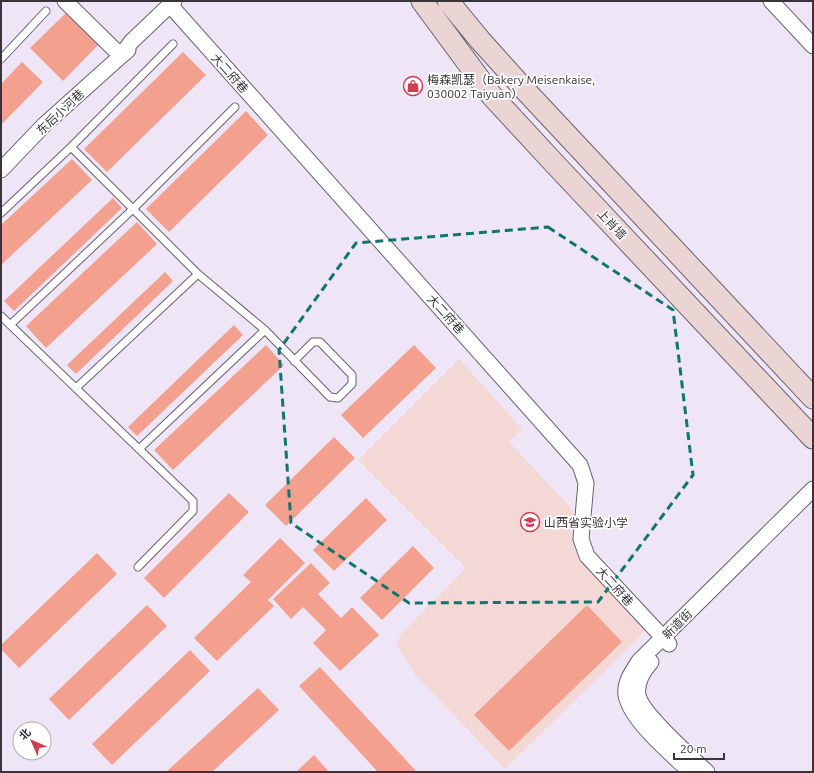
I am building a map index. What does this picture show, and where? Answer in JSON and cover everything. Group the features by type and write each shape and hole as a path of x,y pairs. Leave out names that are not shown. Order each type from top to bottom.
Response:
{"street":[{"path":"65,1 121,56"},
{"name":"上肖墙","path":"422,1 492,96 813,438"},
{"path":"448,1 480,40 524,89 581,148 813,398"},
{"path":"771,1 813,46"},
{"name":"东后小河巷","path":"1,170 44,125 121,56 131,42 175,4"},
{"name":"大二府巷","path":"175,4 580,465 586,483 581,539 587,556 666,641"},
{"name":"新道街","path":"707,772 652,718 643,707 638,695 639,681 645,668 666,641 813,489"},
{"name":"新道街","path":"690,772 638,720 630,708 626,694 629,677 639,661 666,641 813,500"}],"lane":[{"path":"1,59 46,11"},
{"path":"1,213 71,147 173,44"},
{"path":"10,325 133,209 235,107"},
{"path":"71,147 198,274 265,330 294,361 330,397 338,398 352,384 352,375 320,342 313,342 294,361"},
{"path":"76,388 198,274"},
{"path":"1,316 193,501 193,511 138,567"},
{"path":"139,450 265,330"}],"highlighted area":[{"path":"548,227 673,310 693,475 598,602 409,603 291,523 279,350 356,243"}],"shaded area":[{"path":"459,359 522,429 509,442 570,507 575,523 572,535 574,546 581,559 648,628 505,769 415,674 397,646 400,635 466,568 358,460"}],"building":[{"path":"68,11 100,43 63,81 30,48"},
{"path":"183,52 206,75 107,172 84,149"},
{"path":"22,62 43,82 1,125 1,84"},
{"path":"246,111 268,135 169,232 146,209"},
{"path":"72,159 92,180 1,265 1,225"},
{"path":"113,198 122,208 14,311 4,301"},
{"path":"137,222 157,244 46,348 26,326"},
{"path":"165,272 173,281 76,374 67,365"},
{"path":"234,325 243,335 137,436 128,427"},
{"path":"266,345 284,365 173,470 154,450"},
{"path":"414,345 436,368 363,438 341,415"},
{"path":"334,437 355,458 286,526 265,505"},
{"path":"229,493 249,512 164,598 144,578"},
{"path":"366,498 387,520 334,571 313,550"},
{"path":"280,538 305,563 268,600 274,606 217,661 194,638 251,582 243,575"},
{"path":"413,546 434,568 382,620 360,598"},
{"path":"97,553 117,574 19,668 1,649 1,645"},
{"path":"311,563 330,583 318,594 341,618 352,607 379,635 340,671 313,643 326,630 303,607 291,619 273,599"},
{"path":"147,605 167,626 69,720 49,699"},
{"path":"587,605 622,642 509,751 474,715"},
{"path":"190,650 210,671 112,765 92,744"},
{"path":"320,667 417,772 378,772 299,686"},
{"path":"258,688 279,710 212,772 166,772"},
{"path":"314,755 329,772 296,772"}],"place":[{"name":"梅森凯瑟（Bakery Meisenkaise, 030002 Taiyuan）","path":"413,86"},
{"name":"山西省实验小学","path":"530,522"}]}
